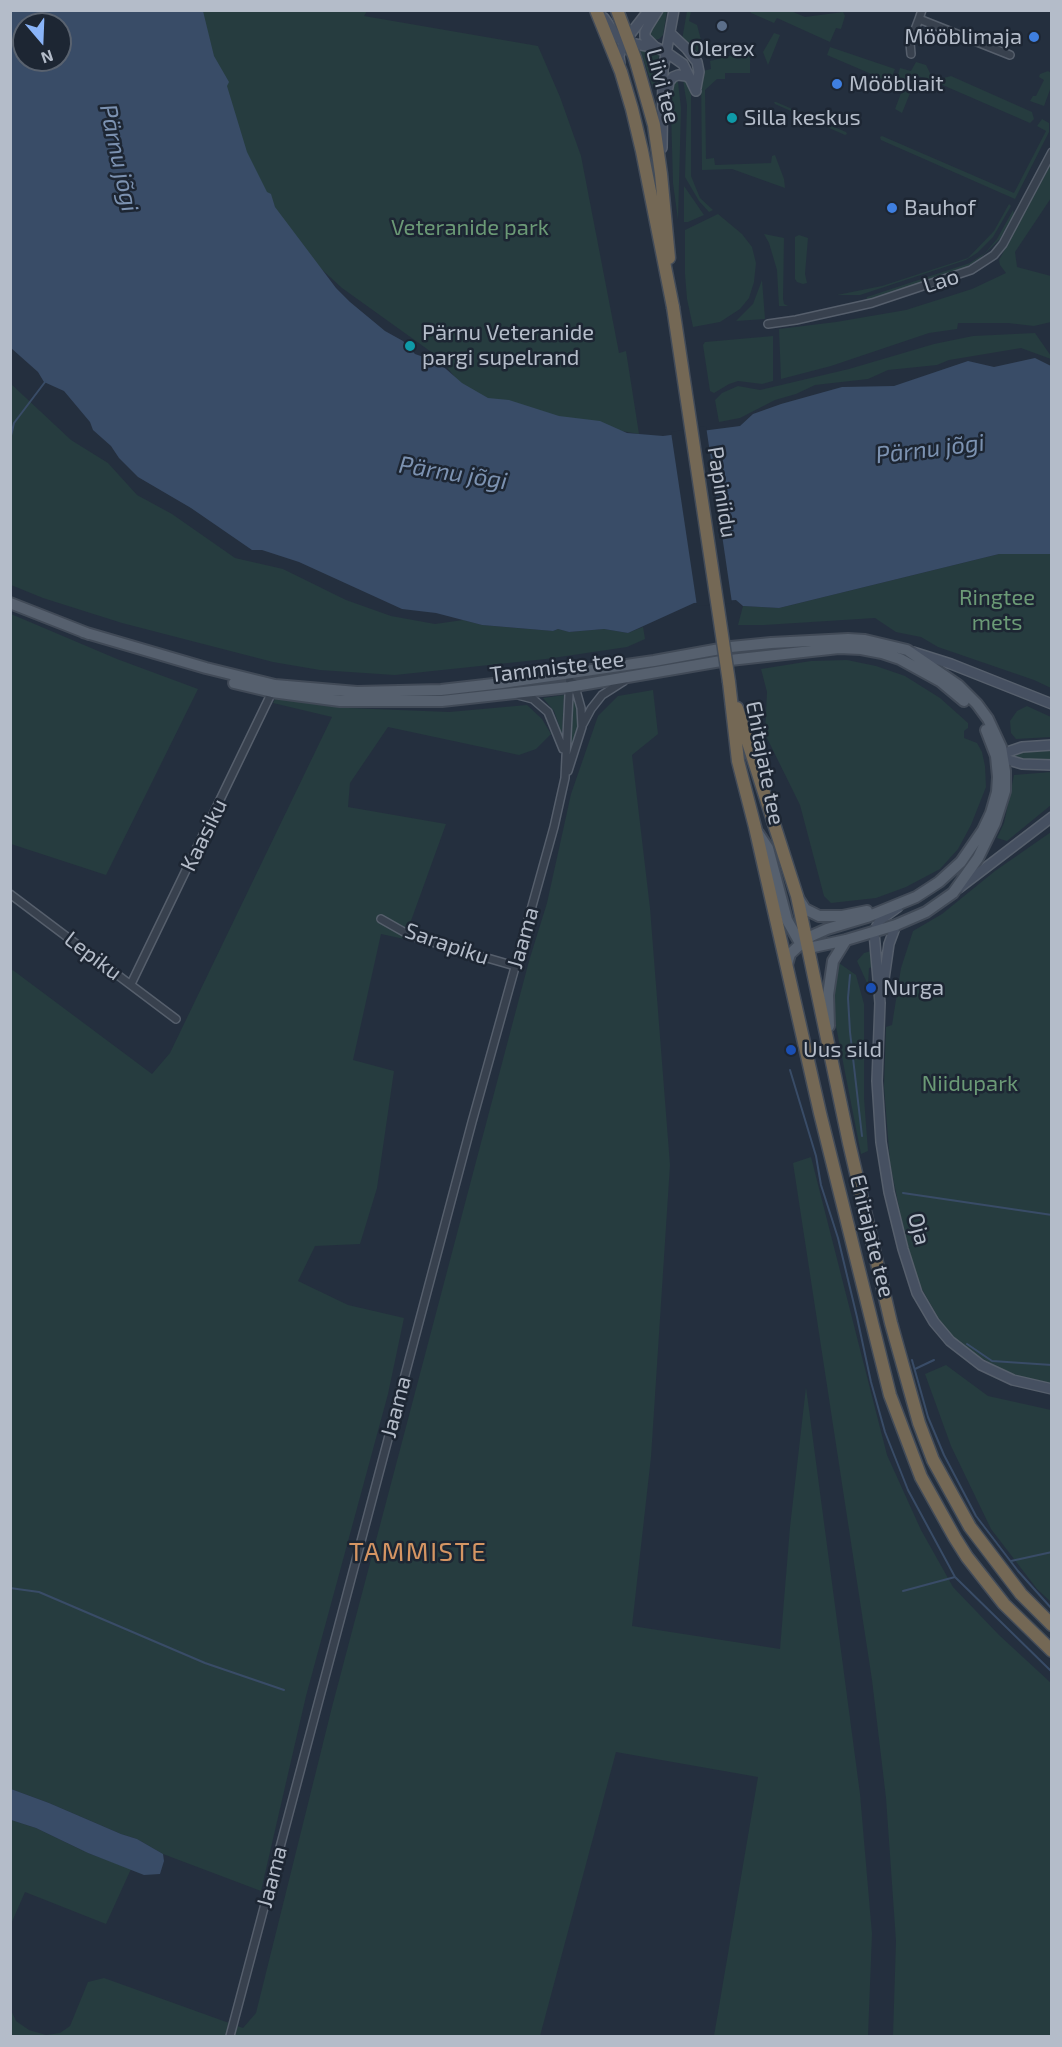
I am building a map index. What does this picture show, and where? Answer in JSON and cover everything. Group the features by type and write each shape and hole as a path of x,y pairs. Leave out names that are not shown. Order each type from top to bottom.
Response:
{"highway":[{"name":"Liivi tee","path":"598,10 621,72"},
{"name":"Liivi tee","path":"617,10 654,125 662,174"},
{"name":"Papiniidu","path":"621,72 642,151 673,308 729,682"},
{"name":"Papiniidu","path":"662,174 673,308"},
{"name":"Ehitajate tee","path":"729,682 738,761 890,1395 901,1428 930,1495 967,1557 1004,1604 1052,1651"},
{"name":"Ehitajate tee","path":"729,682 797,896 805,943 849,1143 904,1372 933,1460 970,1527 989,1554 1021,1594 1052,1625"}],"main road":[{"path":"598,10 618,39 655,47 683,64 696,91 699,72 697,62 670,33"},
{"path":"627,41 649,10"},
{"path":"655,47 647,41 645,33 658,10"},
{"name":"Papiniidu","path":"662,174 661,92 674,10"},
{"name":"Papiniidu","path":"621,72 619,56 627,41"},
{"path":"662,122 669,82 678,75 686,75 691,79"},
{"name":"Tammiste tee","path":"10,603 83,632 274,688 340,701 420,702 509,694 630,678 720,661 839,648 882,653 921,669 956,692 980,720 1001,756"},
{"name":"Tammiste tee","path":"274,688 357,692 430,690 570,673 731,648 810,640 865,640 907,650"},
{"path":"907,650 951,664 1052,704"},
{"path":"907,650 958,685 977,704 992,727 1001,756 1005,792 995,823 978,858 953,893"},
{"path":"1001,756 1022,747 1052,745"},
{"path":"1001,756 1022,764 1052,765"},
{"path":"874,932 880,920 927,891 950,873 975,844 991,813 997,792 1001,756"},
{"path":"755,827 768,848 783,909 792,932 805,943 846,940 896,925 926,912 1052,817"},
{"path":"797,896 805,909 819,916 842,916 905,903"},
{"path":"787,966 790,954 827,929 905,903"},
{"name":"Oja","path":"896,925 889,944 880,1003 877,1081 881,1142 889,1192 917,1293 934,1322 950,1341 981,1365 1013,1380 1052,1389"},
{"name":"Oja","path":"874,932 880,1003"},
{"path":"846,940 833,961 828,995 828,1023 851,1129 849,1143"}],"street":[{"path":"911,54 910,43 922,10"},
{"path":"919,19 1010,55"},
{"name":"Lao","path":"768,324 872,303 971,270 994,255 1003,244 1052,152"},
{"name":"Jaama","path":"570,673 572,686 581,708 582,726"},
{"name":"Jaama","path":"564,778 573,759 586,717 602,695 630,678"},
{"name":"Jaama","path":"230,2037 554,827 564,778 572,686"},
{"name":"Kaasiku","path":"131,984 274,688"},
{"name":"Jaama","path":"509,694 533,699 548,712 566,756"},
{"name":"Lepiku","path":"10,894 176,1019"},
{"name":"Sarapiku","path":"381,920 411,936 515,966"}],"green space":[{"name":"Veteranide park","path":"200,11 367,11 364,16 538,46 560,97 581,156 619,353 626,351 639,434 587,425 469,396 441,359 342,288 290,240 251,176 214,70"},
{"path":"664,11 667,11 663,35 653,40 649,32"},
{"path":"687,11 691,11 689,21 697,25 705,55 698,55 682,40"},
{"path":"750,11 791,11 805,17 843,12 845,16 841,29 836,28 830,42 777,18 774,23"},
{"path":"774,33 780,35 768,65 763,52"},
{"path":"830,47 895,69 890,82 827,55"},
{"path":"640,50 659,55 653,88"},
{"path":"745,52 750,58 750,73 725,73 725,79 717,79 705,90 706,159 714,158 715,165 771,163 772,156 775,155 785,188 732,169 702,170 701,69 703,71 711,69 710,61"},
{"path":"916,62 926,65 932,77 931,80 917,76 902,113 895,109 903,88 895,84 900,68 911,71"},
{"path":"1048,71 1051,73 1051,87 1044,106 1030,101 1033,96 1036,96 1044,80 1039,77 1040,74"},
{"path":"951,76 1032,112 1034,119 1030,123 938,83 940,79"},
{"path":"683,80 689,84 691,94 691,176 700,198 713,210 709,212 699,201 685,177 687,105"},
{"path":"675,82 678,82 681,108 678,220 673,183 671,111 671,92"},
{"path":"776,102 846,132 847,134 775,104"},
{"path":"1042,119 1049,123 1049,132 1015,199 881,140 880,137 1014,193 1046,131 1037,126"},
{"path":"1051,164 1051,198 1015,252 1017,267 1051,276 1051,322 1034,326 1008,323 958,323 957,329 929,333 831,366 781,379 779,329 906,310 972,289 1006,273 999,260"},
{"path":"684,186 704,215 688,222 684,222"},
{"path":"1009,204 1011,206 993,237 977,253 966,260 860,295 837,295 882,286 968,258 994,231"},
{"path":"1013,210 1014,214 1000,239 979,259 965,268 866,300 867,297 970,263 985,253 997,239"},
{"path":"718,214 742,234 752,247 756,263 754,282 749,298 740,309 720,322 693,327 687,299 685,230"},
{"path":"764,234 784,238 783,299 784,304 788,306 779,306 777,270"},
{"path":"799,235 808,238 805,274 807,283 803,284 795,279 795,237"},
{"path":"762,280 765,319 736,321 753,304"},
{"path":"1035,333 1051,359 1021,348 949,360 937,365 888,370 868,379 815,385 775,400 740,418 719,422 715,400 722,393 738,386 760,390 849,369 934,344 973,336"},
{"path":"773,336 773,381 762,384 738,381 714,393 710,391 703,345 705,342"},
{"path":"10,383 71,440 108,463 137,495 172,514 235,558 283,569 346,600 391,616 435,624 463,620 482,625 553,631 558,629 569,632 604,629 628,633 643,627 645,639 627,647 546,659 395,675 320,670 273,662 122,623 43,598 11,585"},
{"name":"Ringtee mets","path":"999,554 1051,554 1051,688 938,647 921,637 896,632 875,618 738,625 743,606 779,608"},
{"path":"11,614 117,659 198,689 106,875 11,844"},
{"path":"847,660 876,666 905,676 940,698 968,723 968,728 964,731 964,738 977,743 982,752 986,787 971,825 958,849 940,869 906,887 876,898 831,903 824,896 800,805 765,734 767,692 761,669 811,661"},
{"path":"653,690 658,734 632,755 650,908 670,1165 651,1457 632,1626 780,1649 790,1527 806,1387 860,1794 872,1934 868,2036 714,2036 758,1777 616,1752 540,2036 11,2036 10,2008 16,2021 29,2030 46,2035 60,2033 70,2026 88,1982 104,1978 243,2028 256,2013 332,1707 529,961 547,903 571,794 598,716 618,696"},
{"path":"572,694 575,698 578,721 571,751 569,747"},
{"path":"564,695 562,734 554,711 543,698"},
{"path":"276,697 349,708 449,712 527,705 542,719 551,734 536,749 519,755 388,727 350,783 348,807 446,824 408,929 409,940 381,934 353,1060 394,1071 377,1188 360,1244 315,1246 298,1281 348,1305 404,1318 388,1394 306,1696 261,1891 163,1854 137,1839 11,1789 10,968 152,1074 170,1053 332,717 273,703"},
{"path":"1027,706 1051,717 1051,737 1016,739 1011,733 1010,721 1017,711"},
{"path":"1027,749 1051,749 1051,761 1029,762 1013,756"},
{"path":"1051,772 1051,805 1007,841 997,838 1004,823 1014,775"},
{"name":"Niidupark","path":"1051,832 1051,1383 1035,1382 1009,1373 967,1350 943,1326 918,1282 904,1232 890,1163 884,1086 886,1027 892,1025 901,968 913,931 942,914 995,871"},
{"path":"871,951 873,967 869,968 868,985 857,961 864,953"},
{"path":"839,963 856,975 864,1004 864,1098 868,1151 861,1154 833,1011"},
{"path":"811,1157 887,1455 921,1530 953,1587 999,1635 1051,1683 1051,2036 893,2036 896,1941 886,1798 872,1680 793,1163"},
{"path":"946,1365 988,1396 1051,1410 1051,1602 1037,1589 991,1529 951,1446 925,1374"},
{"path":"11,1820 36,1828 88,1853 131,1869 106,1924 25,1892 11,1924"}],"water":[{"name":"Pärnu jõgi","path":"11,11 203,11 214,56 229,82 227,86 247,152 267,192 271,194 275,207 336,288 385,331 403,341 415,354 438,362 462,383 488,398 509,400 559,416 600,421 627,433 663,436 740,426 753,414 842,387 894,386 968,361 994,367 1035,358 1051,366 1051,554 999,554 779,608 743,606 736,600 694,603 628,633 604,629 569,632 558,629 553,631 482,625 436,613 402,609 299,562 262,550 252,550 191,508 138,477 119,458 111,446 93,430 90,422 64,391 44,382 38,372 11,348"},
{"path":"11,1789 137,1839 163,1854 164,1861 160,1874 144,1875 88,1853 36,1828 11,1820"}],"pier":[{"path":"706,426 732,603 697,606 671,432"}],"waterway":[{"path":"10,440 14,423 45,382"},
{"path":"850,975 848,998 850,1032 862,1136"},
{"path":"790,1070 838,1238 871,1382 885,1432 908,1490 955,1577 1052,1672"},
{"path":"903,1193 1052,1215"},
{"path":"967,1344 992,1361 1052,1365"},
{"path":"912,1360 928,1417 944,1455 976,1516 1018,1571 1052,1609"},
{"path":"915,1369 934,1360"},
{"path":"1011,1561 1052,1552"},
{"path":"903,1591 955,1577"},
{"path":"10,1588 39,1592 205,1663 284,1690"}],"place":[{"name":"Olerex","path":"722,26"},
{"name":"Mööblimaja","path":"1034,37"},
{"name":"Mööbliait","path":"837,84"},
{"name":"Silla keskus","path":"732,118"},
{"name":"Bauhof","path":"892,208"},
{"name":"Pärnu Veteranide pargi supelrand","path":"410,346"},
{"name":"Nurga","path":"871,988"},
{"name":"Uus sild","path":"791,1050"}],"district":[{"name":"TAMMISTE","path":"418,1552"}]}
